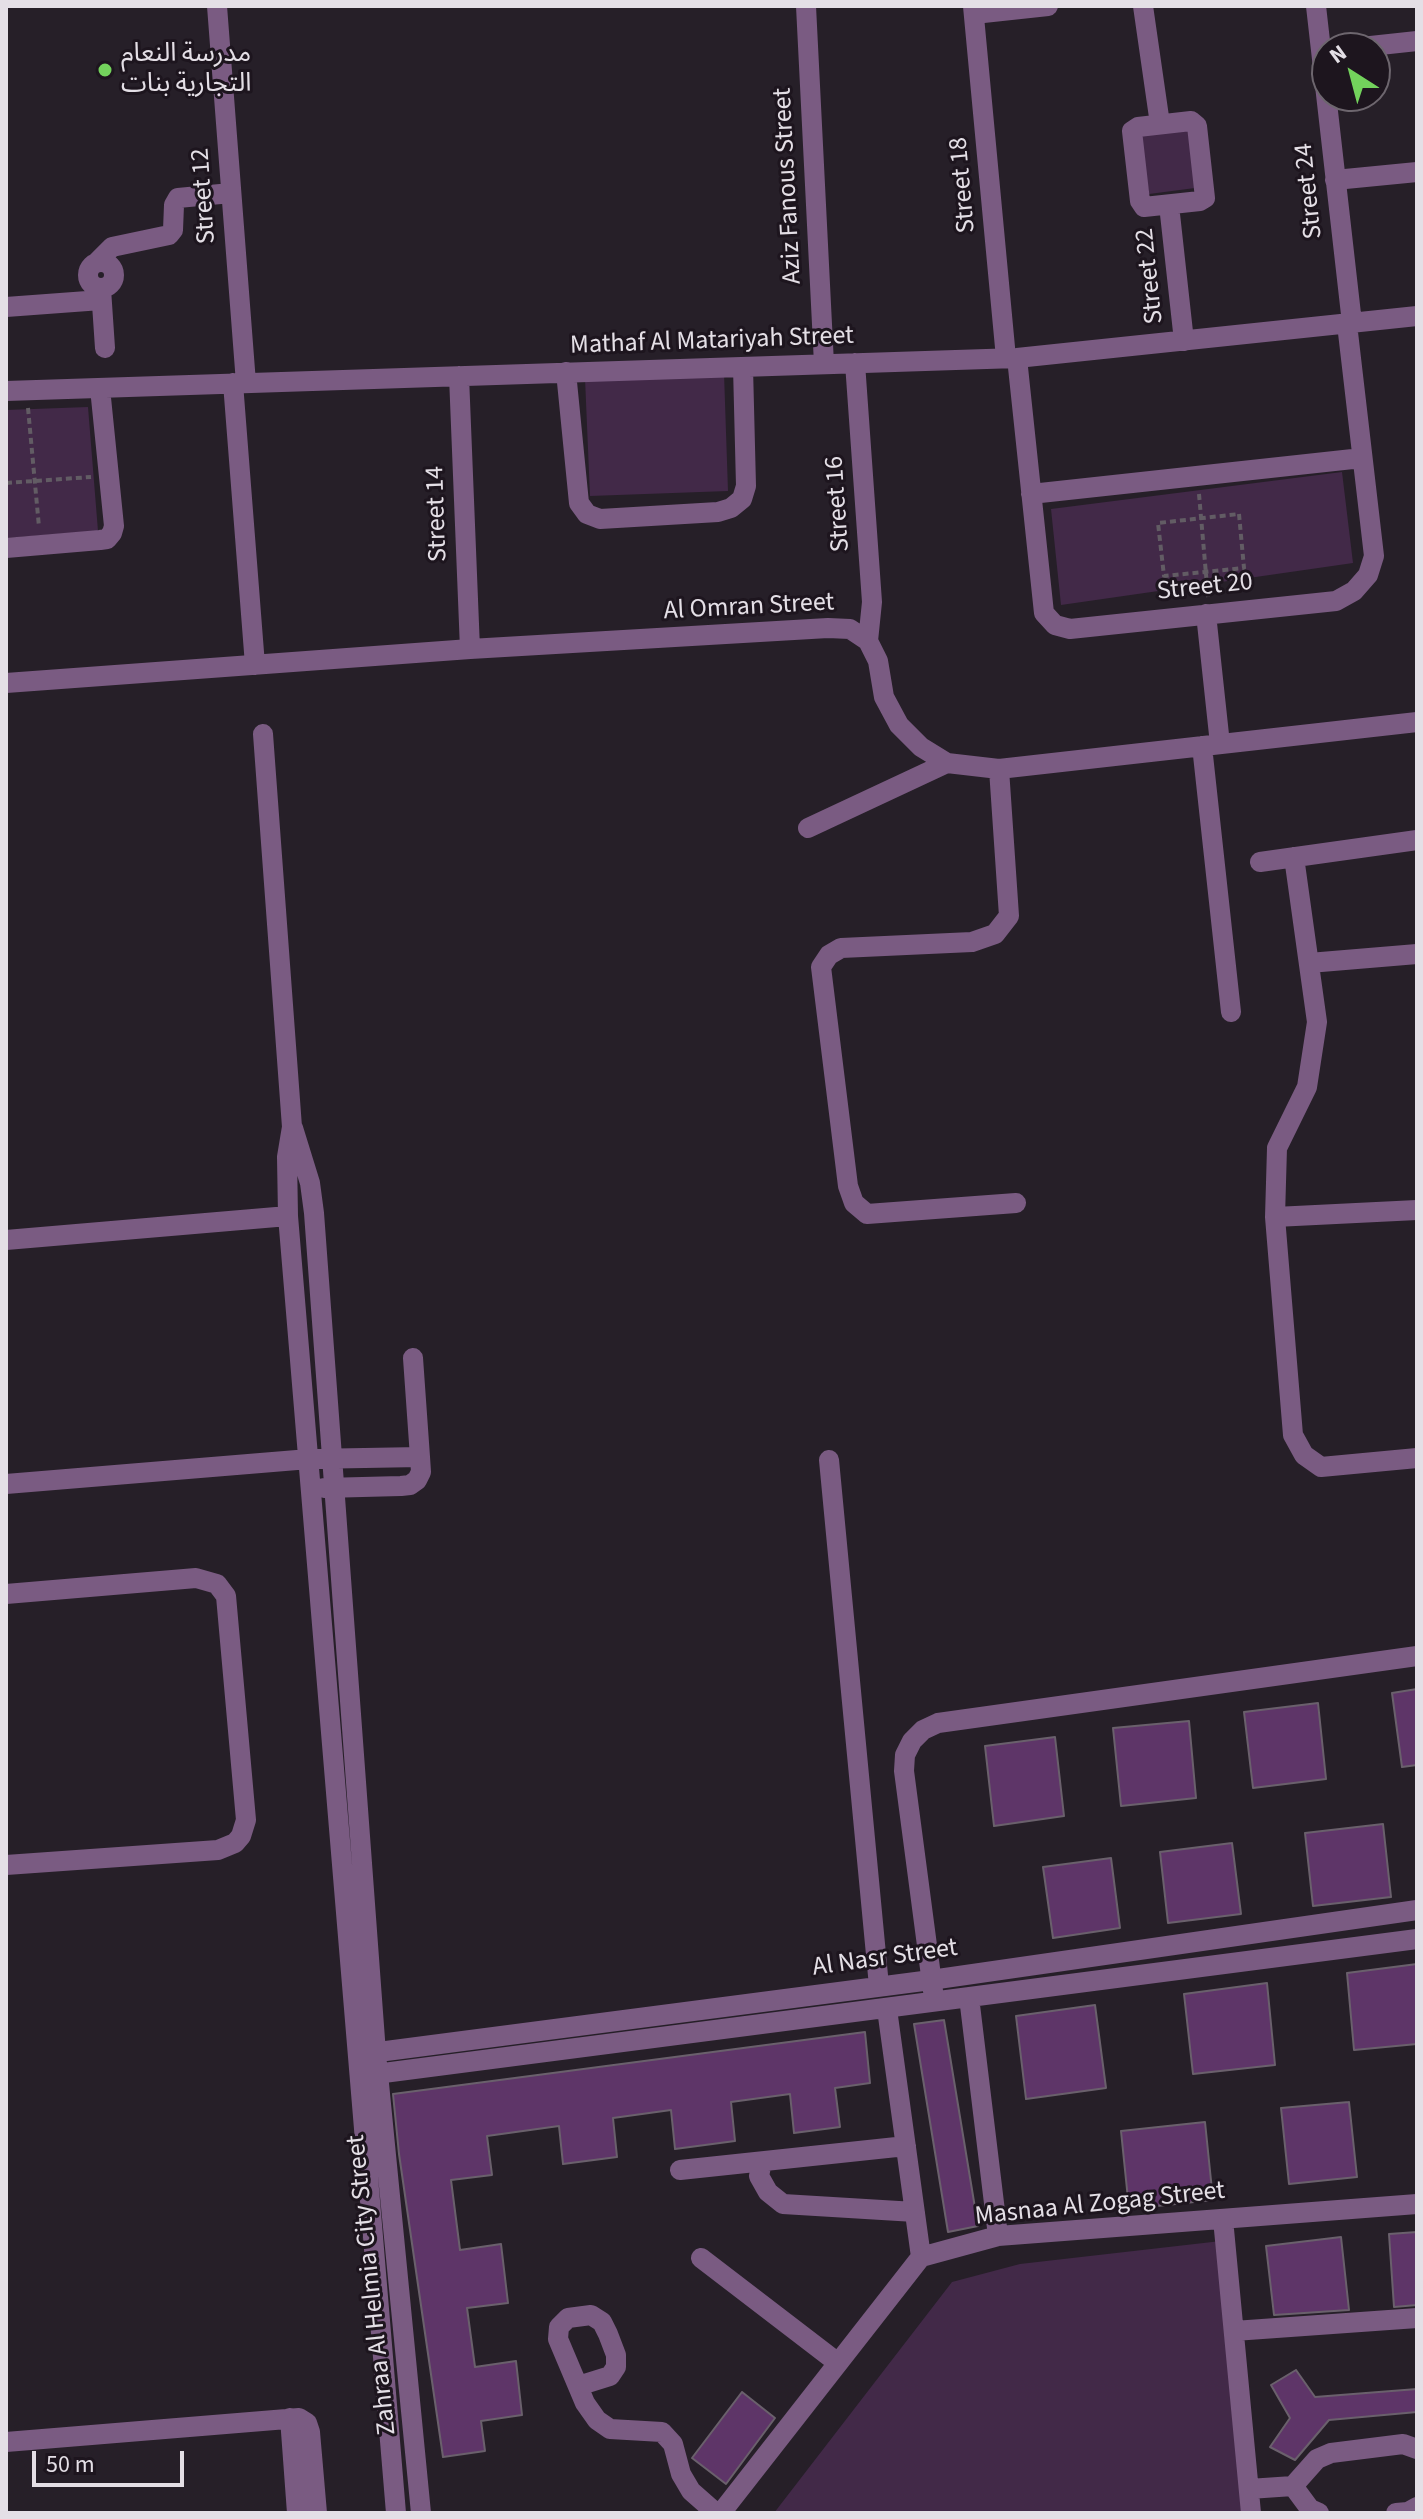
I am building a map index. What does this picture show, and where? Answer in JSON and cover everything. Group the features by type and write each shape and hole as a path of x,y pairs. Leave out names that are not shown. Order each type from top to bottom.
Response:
{"street":[{"name":"Street 12","path":"217,6 231,193 255,665"},
{"name":"Aziz Fanous Street","path":"806,6 824,364"},
{"path":"973,10 1048,6"},
{"path":"1143,6 1160,124"},
{"name":"Street 24","path":"1316,6 1321,32"},
{"name":"Street 18","path":"973,10 1012,358"},
{"path":"1391,44 1417,41"},
{"name":"Street 24","path":"1329,112 1350,323"},
{"name":"Street 22","path":"1191,121 1196,123 1205,195 1200,201 1169,205 1144,207 1140,201 1132,131 1138,127 1191,121"},
{"path":"1335,180 1417,172"},
{"path":"6,307 101,295 111,284 114,274 108,264 97,262 112,247 169,235 173,230 174,205 178,198 231,193"},
{"name":"Street 22","path":"1169,205 1184,341"},
{"path":"101,295 105,348"},
{"name":"Mathaf Al Matariyah Street","path":"16,390 1012,358 1417,316"},
{"name":"Street 20","path":"1012,358 1044,613 1055,625 1070,629 1336,601 1354,591 1368,575 1374,556 1350,323"},
{"name":"Street 16","path":"855,363 872,602 868,641"},
{"path":"566,372 579,503 587,514 600,519 718,512 731,508 742,499 746,486 743,367"},
{"name":"Street 14","path":"459,376 470,649"},
{"path":"6,548 107,539 114,526 100,388"},
{"path":"1031,494 1362,458"},
{"path":"1208,614 1211,745 1231,1012"},
{"name":"Al Omran Street","path":"6,683 470,649 828,628 850,629 868,641"},
{"path":"868,641 878,661 884,697 899,725 921,747 947,763 999,769 1417,722"},
{"path":"263,734 292,1127 310,1183 314,1213 334,1458 368,2053"},
{"path":"808,828 947,763"},
{"path":"999,769 1009,916 995,934 972,942 841,948 829,955 821,967 848,1186 854,1203 867,1214 1016,1203"},
{"path":"1260,862 1417,840"},
{"path":"1294,857 1317,1022 1307,1087 1277,1148 1275,1217 1293,1435 1304,1455 1321,1467 1417,1458"},
{"path":"1309,963 1417,954"},
{"path":"292,1127 287,1157 288,1216 368,2053"},
{"path":"1275,1217 1417,1210"},
{"path":"6,1240 288,1216"},
{"path":"312,1488 410,1485 417,1480 421,1472 413,1358"},
{"path":"6,1484 309,1459 420,1457"},
{"path":"829,1460 879,1986"},
{"path":"6,1594 196,1578 217,1584 226,1596 246,1820 235,1843 218,1850 6,1865"},
{"path":"935,2003 904,1771 905,1755 912,1741 923,1730 938,1723 1417,1656"},
{"name":"Al Nasr Street","path":"368,2053 931,1980 1417,1910"},
{"name":"Al Nasr Street","path":"369,2075 1417,1939"},
{"path":"969,1997 998,2236"},
{"path":"578,2386 591,2412 610,2429 662,2432 673,2444 681,2474 691,2491 718,2513 921,2257 887,2009"},
{"name":"Zahraa Al Helmia City Street","path":"368,2053 396,2513"},
{"name":"Zahraa Al Helmia City Street","path":"369,2075 421,2513"},
{"path":"680,2170 906,2146"},
{"path":"762,2162 759,2176 768,2192 783,2204 915,2212"},
{"name":"Masnaa Al Zogag Street","path":"921,2257 998,2236 1417,2204"},
{"path":"1223,2219 1251,2513"},
{"path":"701,2258 838,2363"},
{"path":"1234,2331 1417,2318"},
{"path":"290,2418 297,2513"},
{"path":"6,2442 299,2418 307,2423 310,2432 317,2513"},
{"path":"1249,2489 1293,2486 1317,2459 1331,2453 1403,2444 1417,2449"},
{"path":"1293,2486 1310,2509 1319,2513"},
{"path":"1396,2513 1417,2507"}],"path":[{"path":"16,390 34,481 40,545"},
{"path":"6,483 109,476"},
{"path":"1198,476 1208,614"},
{"path":"1239,514 1244,568 1206,572 1164,576 1158,523 1239,514"}],"shaded area":[{"path":"1190,125 1195,188 1149,194 1140,134"},
{"path":"724,373 728,491 590,496 585,378"},
{"path":"88,407 98,531 6,538 6,410"},
{"path":"1342,472 1353,563 1061,605 1051,509"},
{"path":"1221,2241 1247,2513 774,2513 952,2282 1020,2264"}],"building":[{"path":"1417,1689 1417,1765 1402,1767 1392,1693"},
{"path":"1318,1703 1326,1779 1253,1788 1244,1712"},
{"path":"1189,1721 1196,1798 1121,1806 1113,1728"},
{"path":"1055,1737 1064,1816 994,1826 985,1746"},
{"path":"1383,1824 1391,1897 1313,1906 1305,1833"},
{"path":"1232,1843 1241,1914 1168,1923 1160,1852"},
{"path":"1111,1858 1120,1928 1053,1938 1043,1867"},
{"path":"1417,1964 1417,2044 1354,2050 1347,1973"},
{"path":"1267,1983 1275,2065 1193,2074 1184,1994"},
{"path":"1095,2005 1106,2088 1026,2099 1016,2016"},
{"path":"944,2020 978,2226 948,2232 914,2024"},
{"path":"865,2032 870,2083 835,2088 840,2127 794,2133 790,2094 731,2102 735,2141 675,2149 671,2110 613,2118 617,2157 563,2164 559,2126 487,2136 492,2175 451,2180 460,2250 501,2244 508,2303 467,2308 475,2367 516,2361 522,2415 481,2421 485,2451 443,2457 393,2094"},
{"path":"1349,2102 1357,2177 1289,2184 1281,2108"},
{"path":"1205,2122 1213,2200 1129,2209 1121,2131"},
{"path":"1417,2232 1417,2305 1394,2307 1389,2234"},
{"path":"1341,2237 1349,2310 1274,2315 1266,2246"},
{"path":"1296,2370 1315,2397 1417,2389 1417,2412 1329,2420 1295,2460 1270,2447 1290,2418 1271,2385"},
{"path":"742,2392 775,2418 726,2484 692,2458"}],"place":[{"name":"مدرسة النعام التجارية بنات","path":"105,70"}]}
